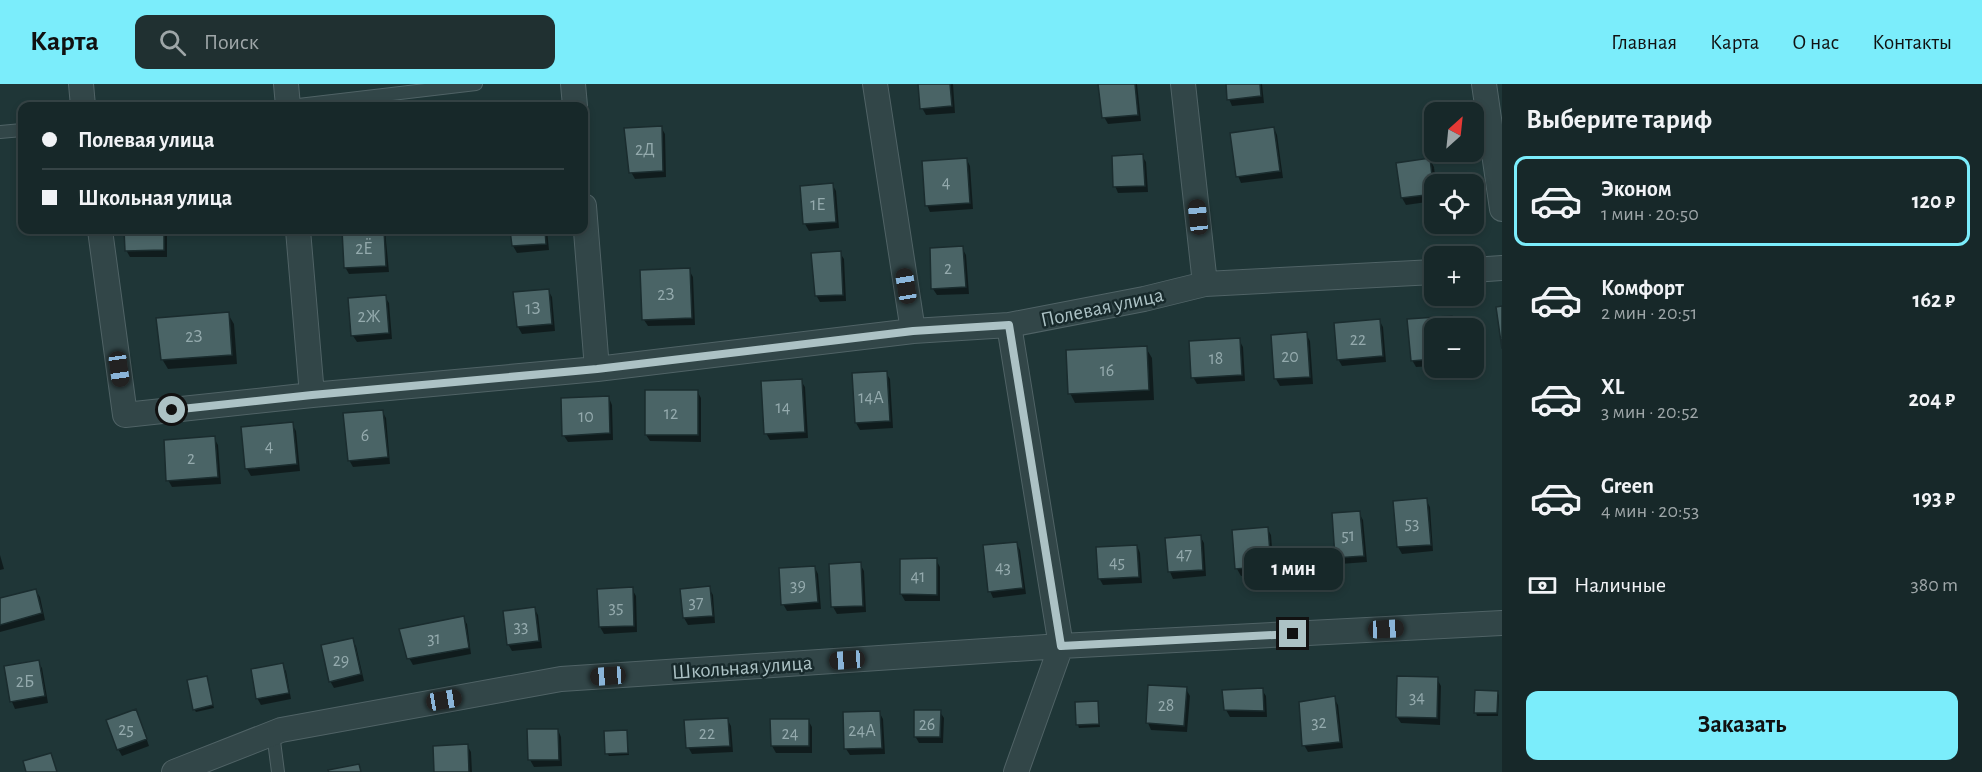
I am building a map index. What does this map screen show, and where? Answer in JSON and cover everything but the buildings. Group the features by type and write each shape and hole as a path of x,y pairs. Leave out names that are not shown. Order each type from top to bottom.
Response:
{"street":[{"path":"81,84 83,102"},
{"path":"286,84 288,102"},
{"path":"573,84 575,102"},
{"path":"875,84 913,331"},
{"path":"1183,84 1205,284"},
{"path":"1484,84 1502,209"},
{"name":"Полевая улица","path":"101,234 126,415 312,395 597,369 913,331 1009,325 1144,299 1205,284 1424,273"},
{"path":"298,234 312,395"},
{"path":"586,234 597,369"},
{"path":"1484,269 1502,268"},
{"path":"1009,325 1061,646 1016,772"},
{"name":"Школьная улица","path":"174,772 281,730 561,679 1061,646 1502,622"}],"lane":[{"path":"323,102 476,84"},
{"path":"0,132 18,130"},
{"path":"273,733 278,772"}],"route":[{"path":"172,410 597,369 913,331 1009,325 1061,646 1293,634"}]}
